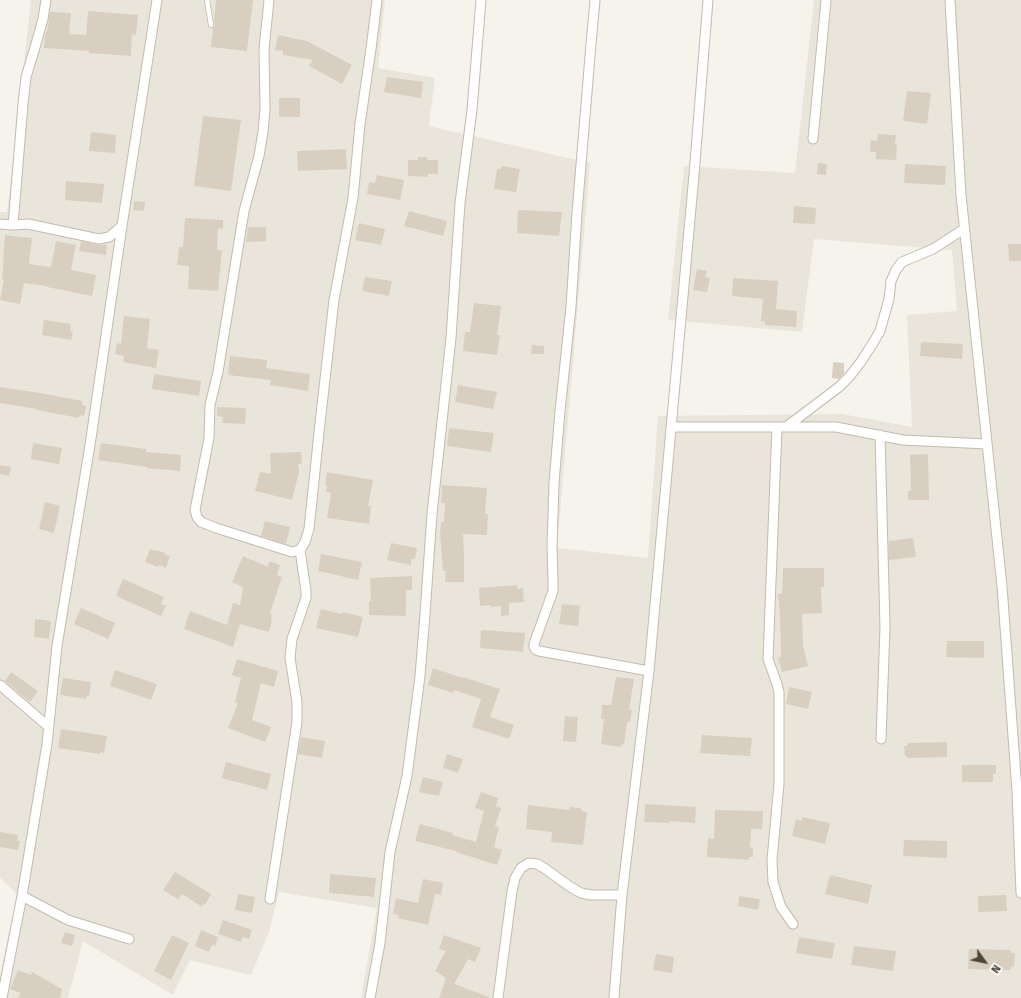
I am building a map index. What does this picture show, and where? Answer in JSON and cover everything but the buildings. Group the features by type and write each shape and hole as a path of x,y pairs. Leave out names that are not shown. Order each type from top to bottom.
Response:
{"street":[{"path":"13,226 26,77 43,19 46,0"},
{"path":"2,998 22,896 48,744 57,646 90,445 156,0"},
{"path":"269,0 264,49 265,109 263,132 259,156 244,210 218,372 210,404 209,438 195,510 197,517 201,522 216,528 292,552 300,550"},
{"path":"270,899 297,722 297,702 290,658 292,639 306,598 300,550 310,529 334,300 353,198 360,124 377,0"},
{"path":"370,998 380,942 390,852 407,776 420,676 432,514 451,338 460,203 472,110 481,0"},
{"path":"595,0 577,213 572,307 560,411 552,546 553,586 534,648 539,652 649,671"},
{"path":"614,998 622,895 649,671 672,427 708,0"},
{"path":"813,139 826,0"},
{"path":"950,0 964,229 1002,586 1017,791 1021,893"},
{"path":"0,224 13,226 28,224 99,239 109,237 122,226"},
{"path":"782,427 839,387 860,363 880,330 889,299 892,281 896,270 902,262 933,249 964,229"},
{"path":"672,427 836,427 903,440 987,444"},
{"path":"782,427 768,659 779,692 779,784 772,860 773,882 781,907 793,924"},
{"path":"880,435 885,627 881,739"},
{"path":"0,685 49,727"},
{"path":"498,998 512,890 515,878 521,868 529,863 537,864 581,893 591,895 622,895"},
{"path":"22,896 68,920 130,939"}],"lane":[{"path":"207,0 211,25"}],"shaded area":[{"path":"31,0 385,0 378,68 435,78 429,126 590,163 557,548 648,558 658,416 842,414 912,427 907,315 957,311 952,250 814,239 802,332 668,320 684,166 795,173 814,0 1021,0 1021,998 361,998 377,908 279,892 269,932 251,975 190,960 173,995 83,941 68,998 0,998 0,976 17,894 0,878 0,212 7,212"}]}
